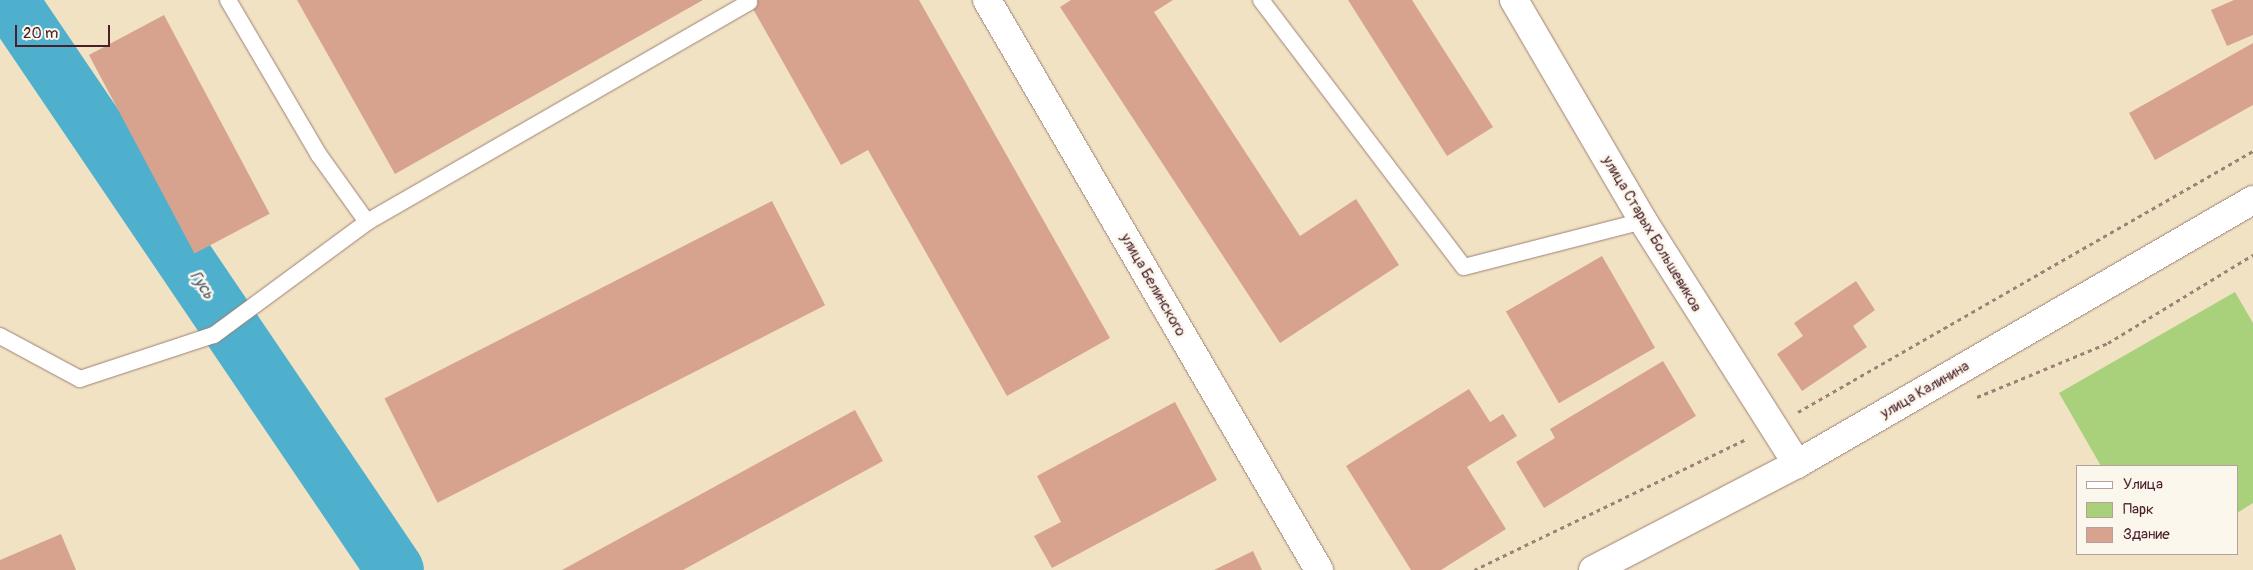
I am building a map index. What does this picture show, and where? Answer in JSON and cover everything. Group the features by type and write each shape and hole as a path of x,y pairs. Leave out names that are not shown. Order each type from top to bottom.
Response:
{"street":[{"name":"улица Белинского","path":"987,0 1319,570"},
{"name":"улица Старых Большевиков","path":"1514,0 1643,221 1796,464"},
{"name":"улица Калинина","path":"1593,570 1796,464 2253,200"}],"lane":[{"path":"228,0 319,155 367,222"},
{"path":"1261,0 1464,266 1643,221"},
{"path":"0,336 80,379 214,335 244,315 367,222 749,2"}],"path":[{"path":"1474,570 1773,426 2253,151"}],"green space":[{"path":"2235,292 2253,323 2253,503 2238,512 2238,465 2100,465 2059,393"}],"building":[{"path":"297,0 703,0 395,174"},
{"path":"748,0 919,0 1110,338 1007,396 868,150 841,165"},
{"path":"1071,0 1173,0 1154,12 1300,236 1356,199 1399,265 1280,343 1060,7"},
{"path":"1348,0 1412,0 1493,127 1447,156"},
{"path":"2234,0 2253,0 2253,35 2227,46 2211,10"},
{"path":"164,15 270,214 195,254 89,55"},
{"path":"2253,43 2253,105 2155,160 2129,113"},
{"path":"772,201 825,305 438,503 384,398"},
{"path":"1602,256 1655,348 1559,403 1506,312"},
{"path":"1856,281 1875,310 1853,326 1867,347 1802,391 1777,354 1803,336 1794,323"},
{"path":"1663,361 1696,416 1544,508 1516,462 1555,438 1550,429"},
{"path":"1469,389 1490,422 1503,414 1517,436 1467,467 1506,529 1441,570 1411,570 1346,466"},
{"path":"1175,402 1217,480 1052,568 1034,536 1061,522 1037,476"},
{"path":"855,410 883,461 683,570 562,570"},
{"path":"61,534 76,570 0,570 0,560"},
{"path":"1253,551 1262,570 1214,570"}],"waterway":[{"name":"Гусь","path":"9,0 395,570"}]}
